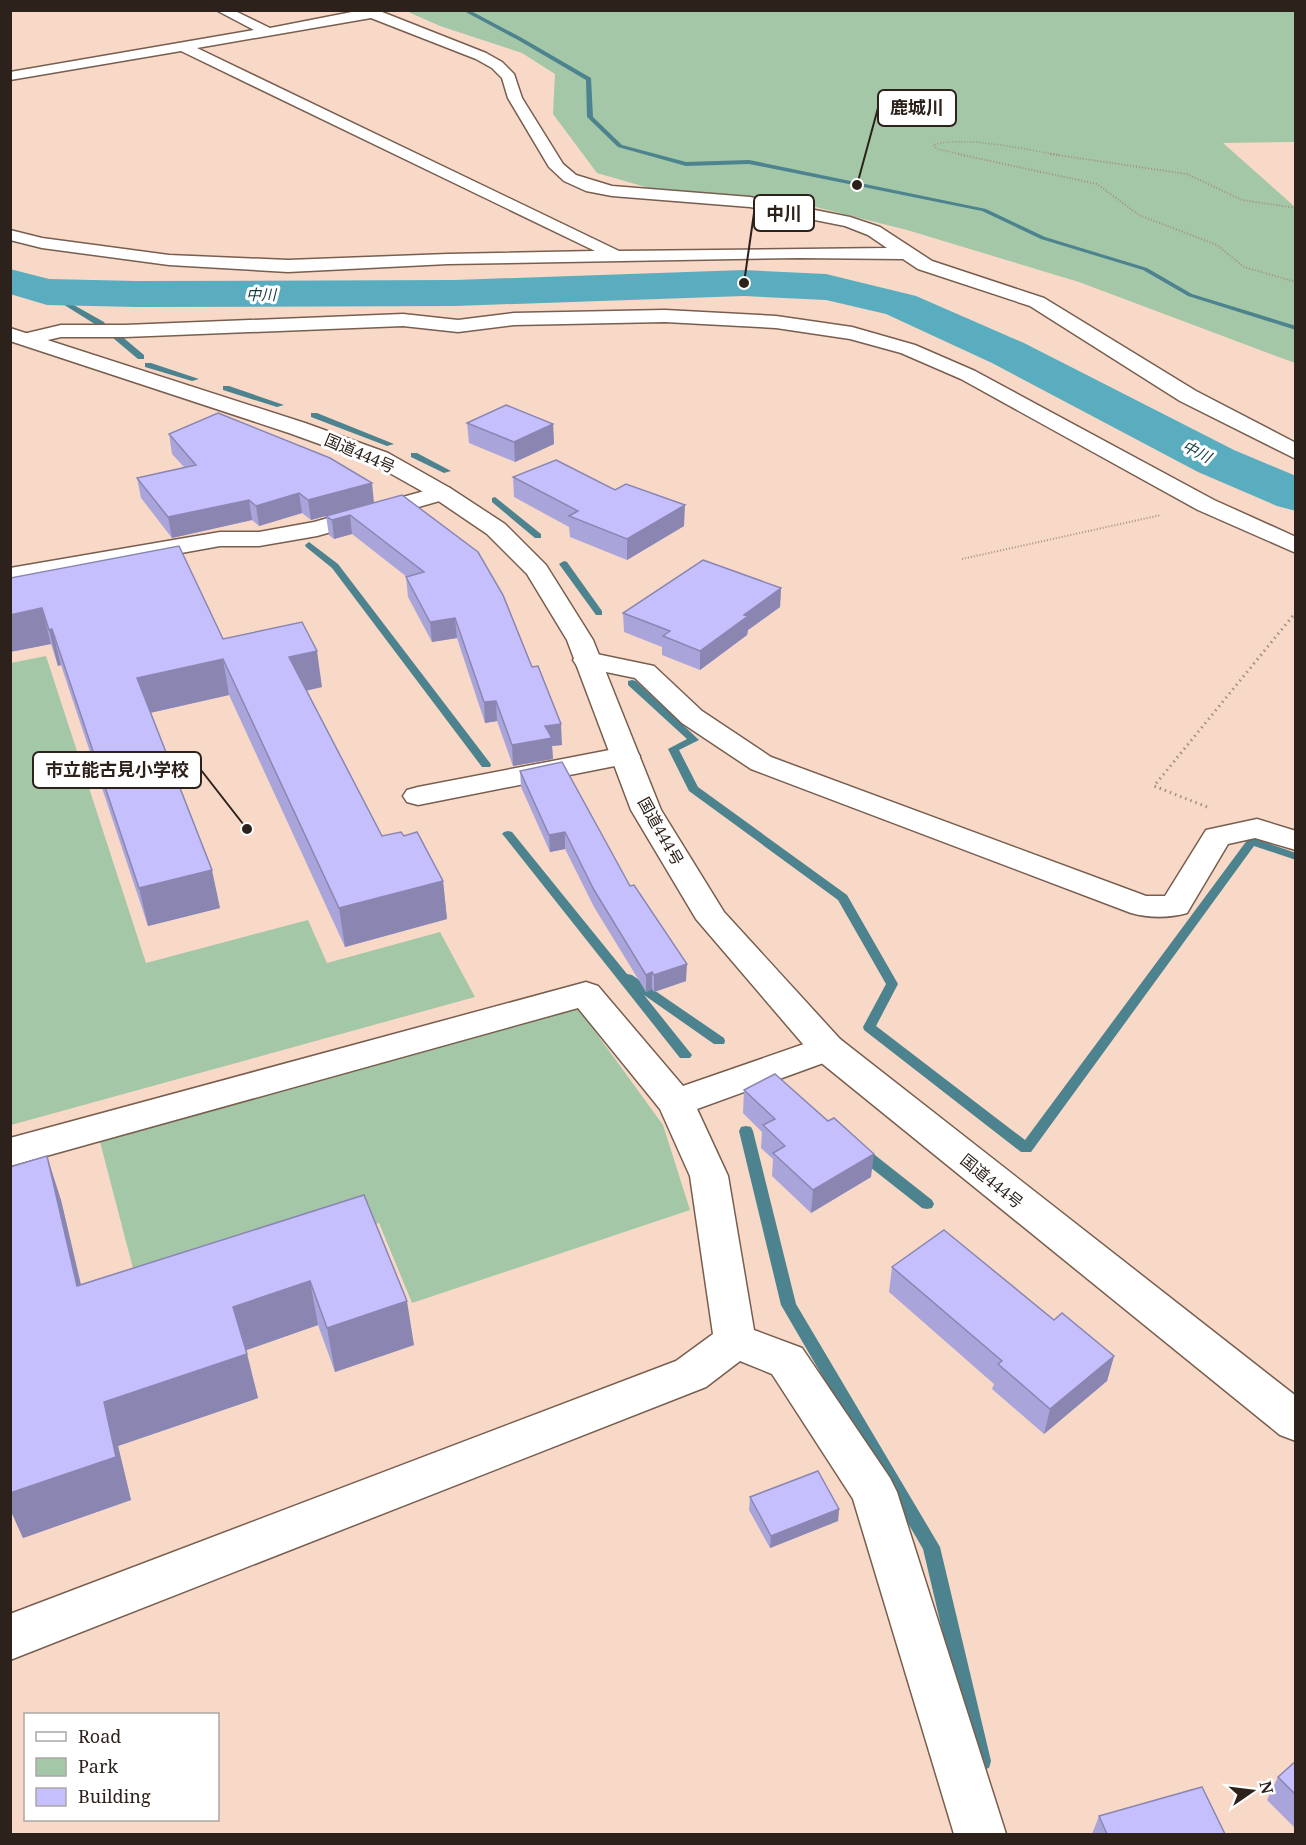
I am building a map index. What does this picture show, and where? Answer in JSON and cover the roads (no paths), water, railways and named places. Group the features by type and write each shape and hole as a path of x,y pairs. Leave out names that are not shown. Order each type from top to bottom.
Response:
{"main road":[{"path":"222,10 269,32"},
{"path":"10,76 269,32 370,12 481,56 497,65 509,76 515,99 556,166 570,178 592,188 612,191 750,202 850,222 874,231 925,265 1037,302 1188,396 1296,452"},
{"path":"182,46 618,255"},
{"path":"10,235 42,243 169,260 288,266 618,255 798,253 907,255"},
{"path":"18,336 61,331 125,331 403,320 458,326 514,319 665,316 776,322 852,333 908,349 968,375 1206,505 1296,546"},
{"name":"国道444号","path":"18,336 297,428 380,458 442,493 496,529 537,570 580,640 646,810 712,919 827,1048 1296,1422"},
{"path":"10,576 220,539 259,539 317,529 442,493"},
{"path":"587,660 644,672 692,717 761,763 1143,906 1175,906 1217,837 1257,828 1296,841"},
{"path":"418,796 625,756"},
{"path":"10,1152 586,994 676,1103 709,1176 735,1341"},
{"path":"676,1103 827,1048"},
{"path":"10,1637 692,1374 735,1341"},
{"path":"735,1341 786,1361 874,1492 980,1834"}],"waterway":[{"path":"464,10 589,79 590,117 620,146 686,164 749,162 984,210 1043,238 1145,269 1190,295 1296,328"},
{"name":"中川","path":"10,281 47,292 137,294 455,293 744,283 826,287 901,305 1008,353 1216,461 1296,495"},
{"path":"47,292 101,324"},
{"path":"116,336 141,357"},
{"path":"148,365 195,379"},
{"path":"226,388 280,405"},
{"path":"314,415 390,444"},
{"path":"414,455 447,471"},
{"path":"495,500 538,536"},
{"path":"309,545 335,566 486,765"},
{"path":"564,564 599,613"},
{"path":"632,683 694,740 673,749 693,789 843,898 892,984 869,1027 1026,1148 1252,841 1296,857"},
{"path":"508,834 685,1055"},
{"path":"628,978 719,1041"},
{"path":"746,1131 789,1305 931,1547 982,1761"},
{"path":"861,1152 927,1204"}],"place":[{"name":"鹿城川","path":"857,185"},
{"name":"中川","path":"744,283"},
{"name":"市立能古見小学校","path":"247,829"}]}
